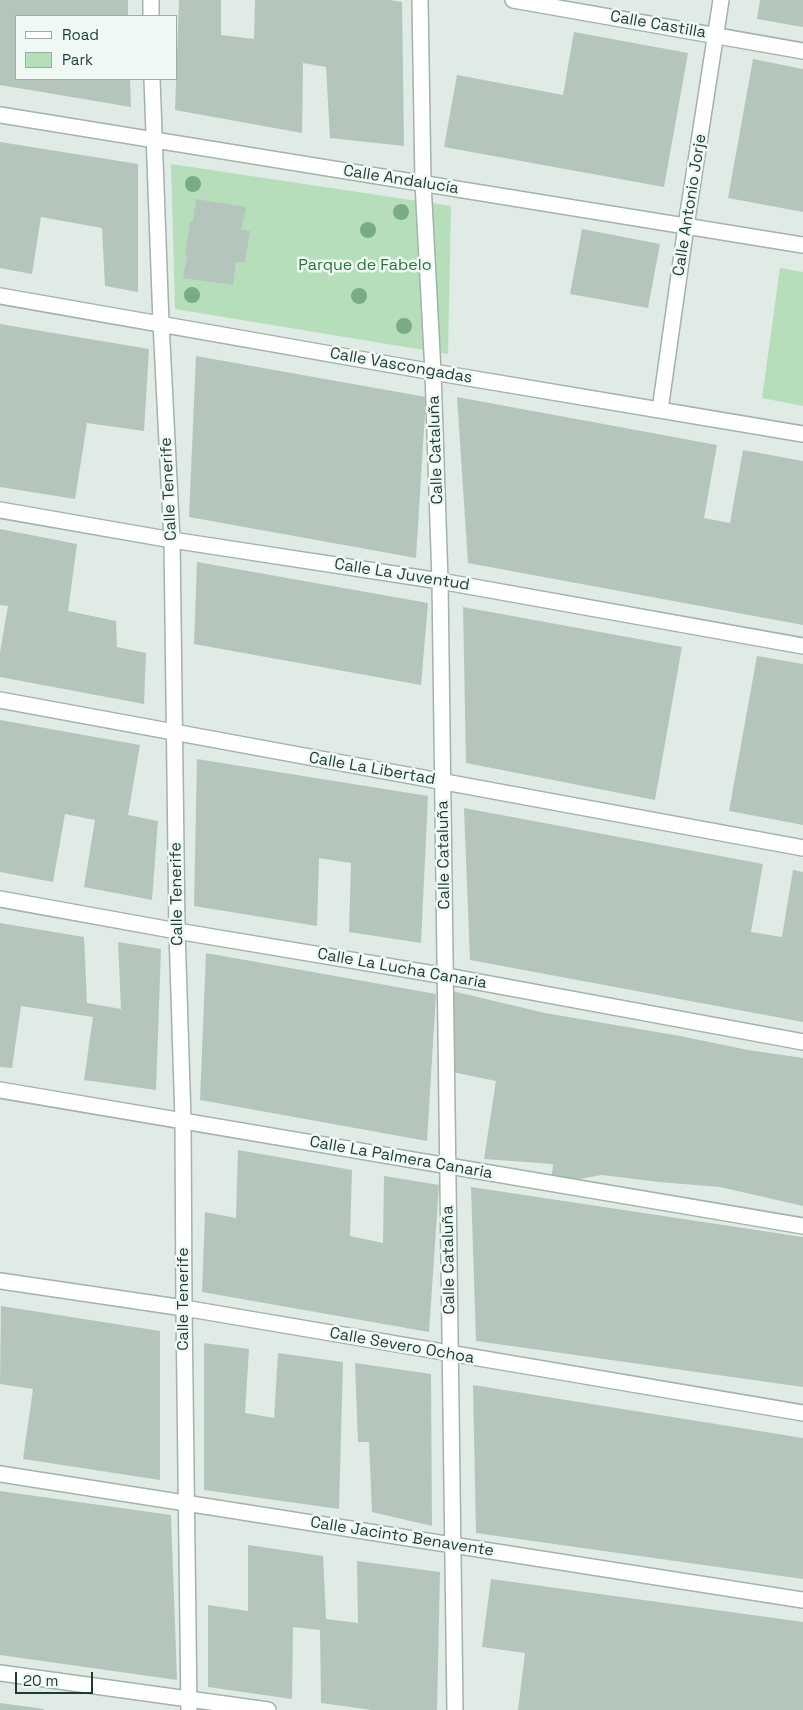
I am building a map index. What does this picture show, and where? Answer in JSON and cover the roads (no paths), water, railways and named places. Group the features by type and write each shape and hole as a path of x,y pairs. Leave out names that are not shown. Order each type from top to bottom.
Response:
{"street":[{"path":"151,0 151,15"},
{"name":"Calle Cataluña","path":"420,0 423,183 433,372 440,581 455,1710"},
{"name":"Calle Castilla","path":"513,0 803,51"},
{"name":"Calle Antonio Jorje","path":"660,410 721,0"},
{"name":"Calle Tenerife","path":"152,80 161,323 172,540 177,931 183,1120 189,1704"},
{"name":"Calle Andalucía","path":"0,115 803,244"},
{"name":"Calle Vascongadas","path":"0,296 433,372 803,434"},
{"name":"Calle La Juventud","path":"0,510 172,540 440,581 803,646"},
{"name":"Calle La Libertad","path":"0,700 803,848"},
{"name":"Calle La Lucha Canaria","path":"0,899 446,976 803,1042"},
{"name":"Calle La Palmera Canaria","path":"0,1090 803,1226"},
{"name":"Calle Severo Ochoa","path":"0,1281 184,1308 803,1412"},
{"name":"Calle Jacinto Benavente","path":"0,1474 803,1600"},
{"path":"0,1673 189,1704 268,1710"}],"park label":[{"name":"Parque de Fabelo","path":"365,266"}]}
